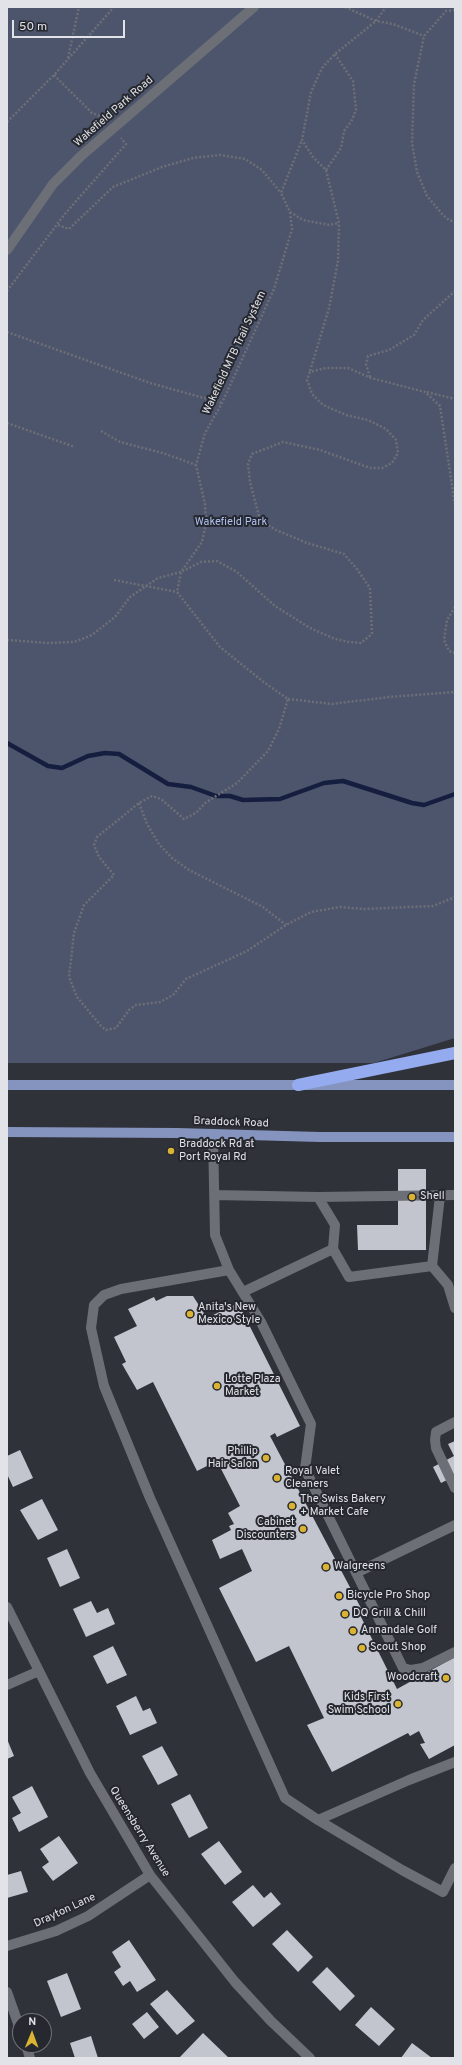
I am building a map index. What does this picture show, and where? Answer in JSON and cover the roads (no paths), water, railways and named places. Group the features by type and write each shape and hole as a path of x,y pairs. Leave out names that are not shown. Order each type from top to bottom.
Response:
{"highway":[{"path":"298,1085 455,1053"}],"main road":[{"path":"7,1085 455,1085"},
{"name":"Braddock Road","path":"7,1132 320,1138 455,1137"}],"street":[{"name":"Wakefield Park Road","path":"7,250 27,219 53,184 81,156 254,7"},
{"path":"213,1135 214,1235 229,1270 261,1322 311,1424 305,1469 403,1668 411,1670 423,1668 455,1652"},
{"path":"214,1195 318,1197 455,1195"},
{"path":"432,1266 440,1196"},
{"path":"318,1197 336,1225 333,1249 348,1277 432,1266"},
{"path":"243,1292 333,1249"},
{"path":"432,1266 452,1285 455,1308"},
{"path":"229,1270 121,1289 104,1295 94,1306 91,1328 104,1386 150,1498 285,1798 318,1820 402,1870 443,1892 455,1868"},
{"path":"455,1422 436,1432 435,1440 436,1448 455,1488"},
{"path":"356,1573 455,1525"},
{"name":"Queensberry Avenue","path":"7,1607 90,1773 150,1875 235,1982 270,2020 310,2058"},
{"path":"7,1685 39,1671"},
{"path":"318,1820 409,1780 455,1762"},
{"name":"Drayton Lane","path":"7,1946 56,1931 88,1916 150,1875"},
{"path":"7,1992 14,2013"}],"waterway":[{"path":"7,743 48,766 62,768 88,756 105,753 119,754 168,784 191,787 216,796 230,796 243,800 280,799 324,783 343,781 412,803 424,805 455,794"}],"place":[{"name":"Braddock Rd at Port Royal Rd","path":"171,1151"},
{"name":"Shell","path":"412,1197"},
{"name":"Anita's New Mexico Style","path":"190,1314"},
{"name":"Lotte Plaza Market","path":"217,1386"},
{"name":"Phillip Hair Salon","path":"266,1458"},
{"name":"Royal Valet Cleaners","path":"277,1478"},
{"name":"The Swiss Bakery + Market Cafe","path":"292,1506"},
{"name":"Cabinet Discounters","path":"303,1529"},
{"name":"Walgreens","path":"326,1567"},
{"name":"Bicycle Pro Shop","path":"339,1596"},
{"name":"DQ Grill & Chill","path":"345,1614"},
{"name":"Annandale Golf","path":"353,1631"},
{"name":"Scout Shop","path":"362,1648"},
{"name":"Woodcraft","path":"446,1678"},
{"name":"Kids First Swim School","path":"398,1704"}],"park label":[{"name":"Wakefield Park","path":"231,523"}]}
